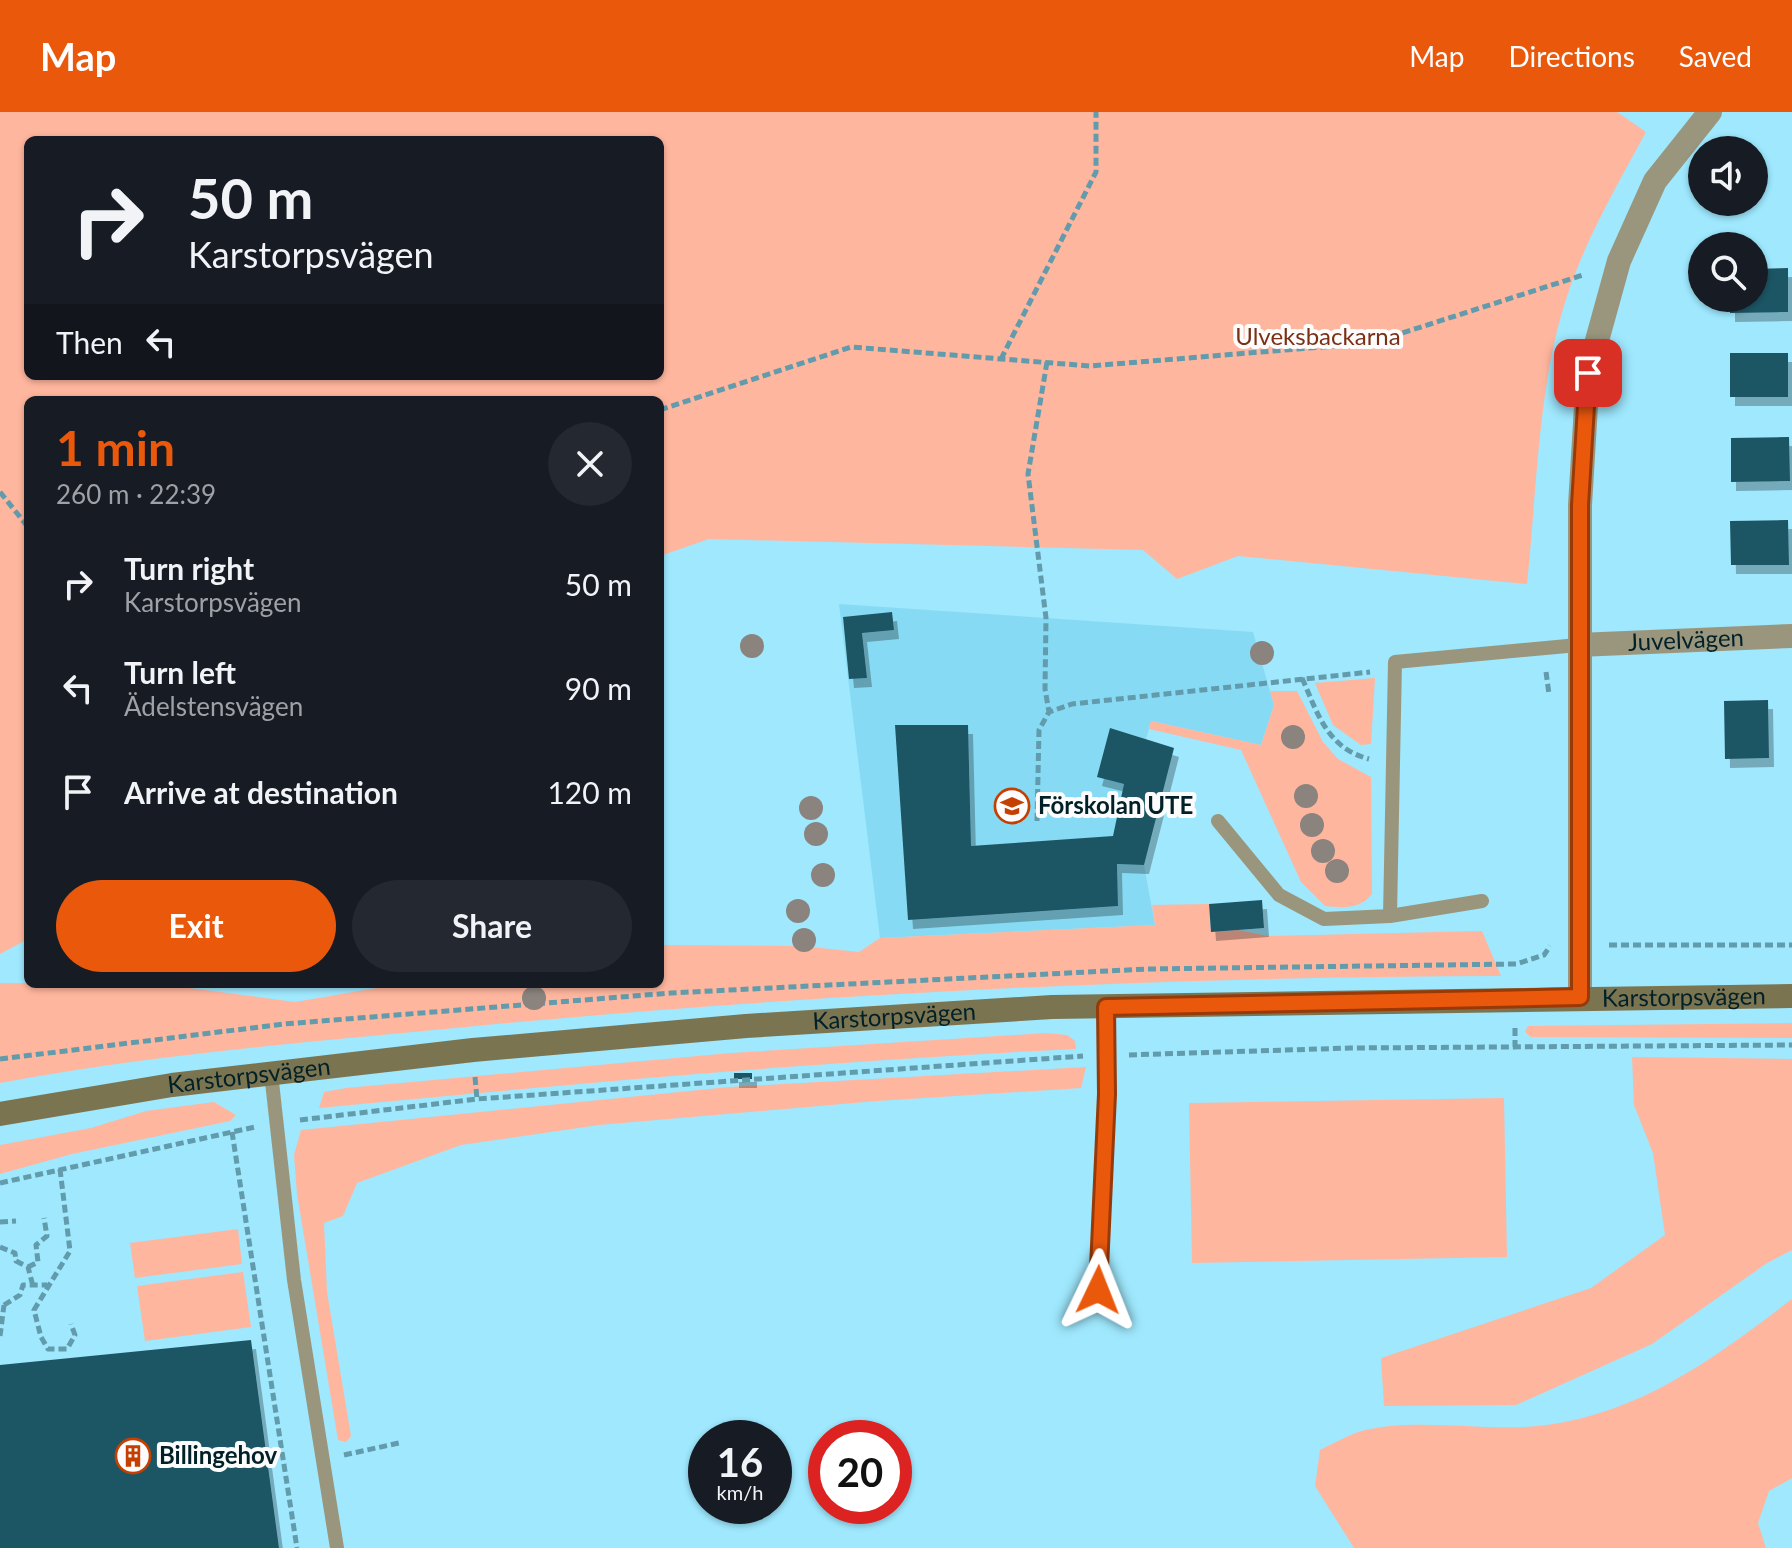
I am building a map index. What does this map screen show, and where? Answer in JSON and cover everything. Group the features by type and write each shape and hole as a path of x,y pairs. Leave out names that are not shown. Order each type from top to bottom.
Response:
{"main road":[{"name":"Karstorpsvägen","path":"0,1114 172,1085 271,1073 473,1050 746,1026 1052,1007 1792,996"}],"street":[{"path":"1580,997 1578,645 1580,505 1588,373 1619,261 1655,181 1710,112"},
{"name":"Juvelvägen","path":"1578,645 1792,636"}],"lane":[{"path":"1390,916 1395,662 1578,645"},
{"path":"1218,821 1279,895 1324,919 1390,916 1482,901"},
{"path":"1098,1290 1106,1007"},
{"path":"271,1073 309,1391 337,1548"}],"path":[{"path":"1001,359 1096,172 1096,112"},
{"path":"1580,290 1589,262"},
{"path":"664,409 851,347 1090,366 1371,343 1583,275"},
{"path":"1037,821 1039,730 1049,712 1045,689 1046,618 1028,474 1047,362"},
{"path":"0,492 24,522"},
{"path":"1545,647 1547,686 1553,706"},
{"path":"1049,712 1072,704 1395,670"},
{"path":"1302,678 1326,731 1349,754 1393,765"},
{"path":"0,1059 284,1024 686,992 1147,969 1516,964 1544,955 1553,934"},
{"path":"1581,944 1792,945"},
{"path":"1515,1027 1515,1047"},
{"path":"0,1183 275,1123 477,1099 1106,1055 1792,1045"},
{"path":"232,1132 297,1548"},
{"path":"0,1336 2,1304 20,1295 23,1285 47,1285 57,1276 70,1251 60,1169"},
{"path":"28,1267 38,1262 36,1245 47,1236 44,1218"},
{"path":"0,1222 16,1221"},
{"path":"0,1247 15,1253 16,1261 28,1267 33,1286"},
{"path":"47,1285 47,1293 37,1301 34,1310 41,1337 48,1349 67,1349 75,1335 71,1324"}],"shaded area":[{"name":"Förskolan UTE","path":"839,604 1253,632 1274,705 1261,745 1151,721 1146,739 1174,748 1144,865 1155,925 880,938"}],"green space":[{"name":"Ulveksbackarna","path":"0,112 1617,112 1646,132 1587,244 1561,316 1547,380 1527,584 1238,556 1177,579 1143,550 709,539 664,555 664,396 24,396 24,941 0,954"},
{"path":"1375,678 1371,744 1361,745 1333,725 1315,683"},
{"path":"1270,691 1297,691 1323,742 1338,759 1371,777 1372,894 1357,905 1325,906 1301,882 1241,750 1149,729 1151,721 1261,745 1274,705"},
{"path":"1209,904 1211,931 1238,930 1268,936 1482,931 1501,976 1113,984 724,1005 232,1050 116,1064 0,1083 0,983 24,983 24,988 190,988 295,1002 377,988 664,988 664,945 802,946 859,952 880,938 1155,925 1152,905"},
{"path":"1792,1023 1792,1038 1531,1037 1525,1032 1528,1026"},
{"path":"1046,1033 1067,1035 1075,1041 1076,1049 792,1067 319,1108 324,1092 346,1088 731,1053"},
{"path":"1632,1057 1792,1059 1792,1250 1767,1263 1652,1344 1516,1405 1384,1406 1381,1358 1591,1288 1665,1235 1653,1153 1634,1105"},
{"path":"1086,1067 1081,1088 877,1101 599,1125 461,1145 357,1183 343,1216 324,1223 327,1292 351,1436 346,1442 338,1440 297,1194 294,1155 301,1130 729,1087"},
{"path":"1504,1098 1507,1257 1192,1263 1189,1103"},
{"path":"214,1102 236,1115 230,1121 72,1154 0,1174 0,1145 91,1128 146,1111"},
{"path":"238,1229 242,1264 135,1278 130,1243"},
{"path":"243,1272 251,1327 145,1341 137,1286"},
{"path":"1792,1299 1792,1478 1769,1491 1758,1523 1766,1548 1354,1548 1315,1486 1320,1450 1365,1430 1410,1425 1547,1425 1616,1408 1707,1361"}],"building":[{"path":"1788,268 1788,312 1730,313 1768,312 1768,269"},
{"path":"1730,353 1788,353 1788,397 1730,397"},
{"path":"1789,437 1790,481 1731,482 1731,438"},
{"path":"1788,520 1789,565 1731,565 1730,521"},
{"path":"892,612 894,630 862,633 867,678 849,679 843,617"},
{"path":"1768,700 1769,758 1725,759 1724,701"},
{"path":"895,725 968,725 971,846 1113,836 1124,784 1097,777 1110,728 1174,748 1144,865 1117,864 1118,906 908,920"},
{"path":"1262,900 1264,928 1211,932 1209,904"},
{"path":"734,1073 752,1073 752,1079 734,1079"},
{"name":"Billingehov","path":"251,1340 279,1548 0,1548 0,1365"}],"place":[{"name":"Förskolan UTE","path":"1012,806"},
{"name":"Billingehov","path":"133,1456"}],"route":[{"path":"1098,1290 1107,1094 1106,1007 1580,997 1578,645 1580,505 1588,373"}]}
